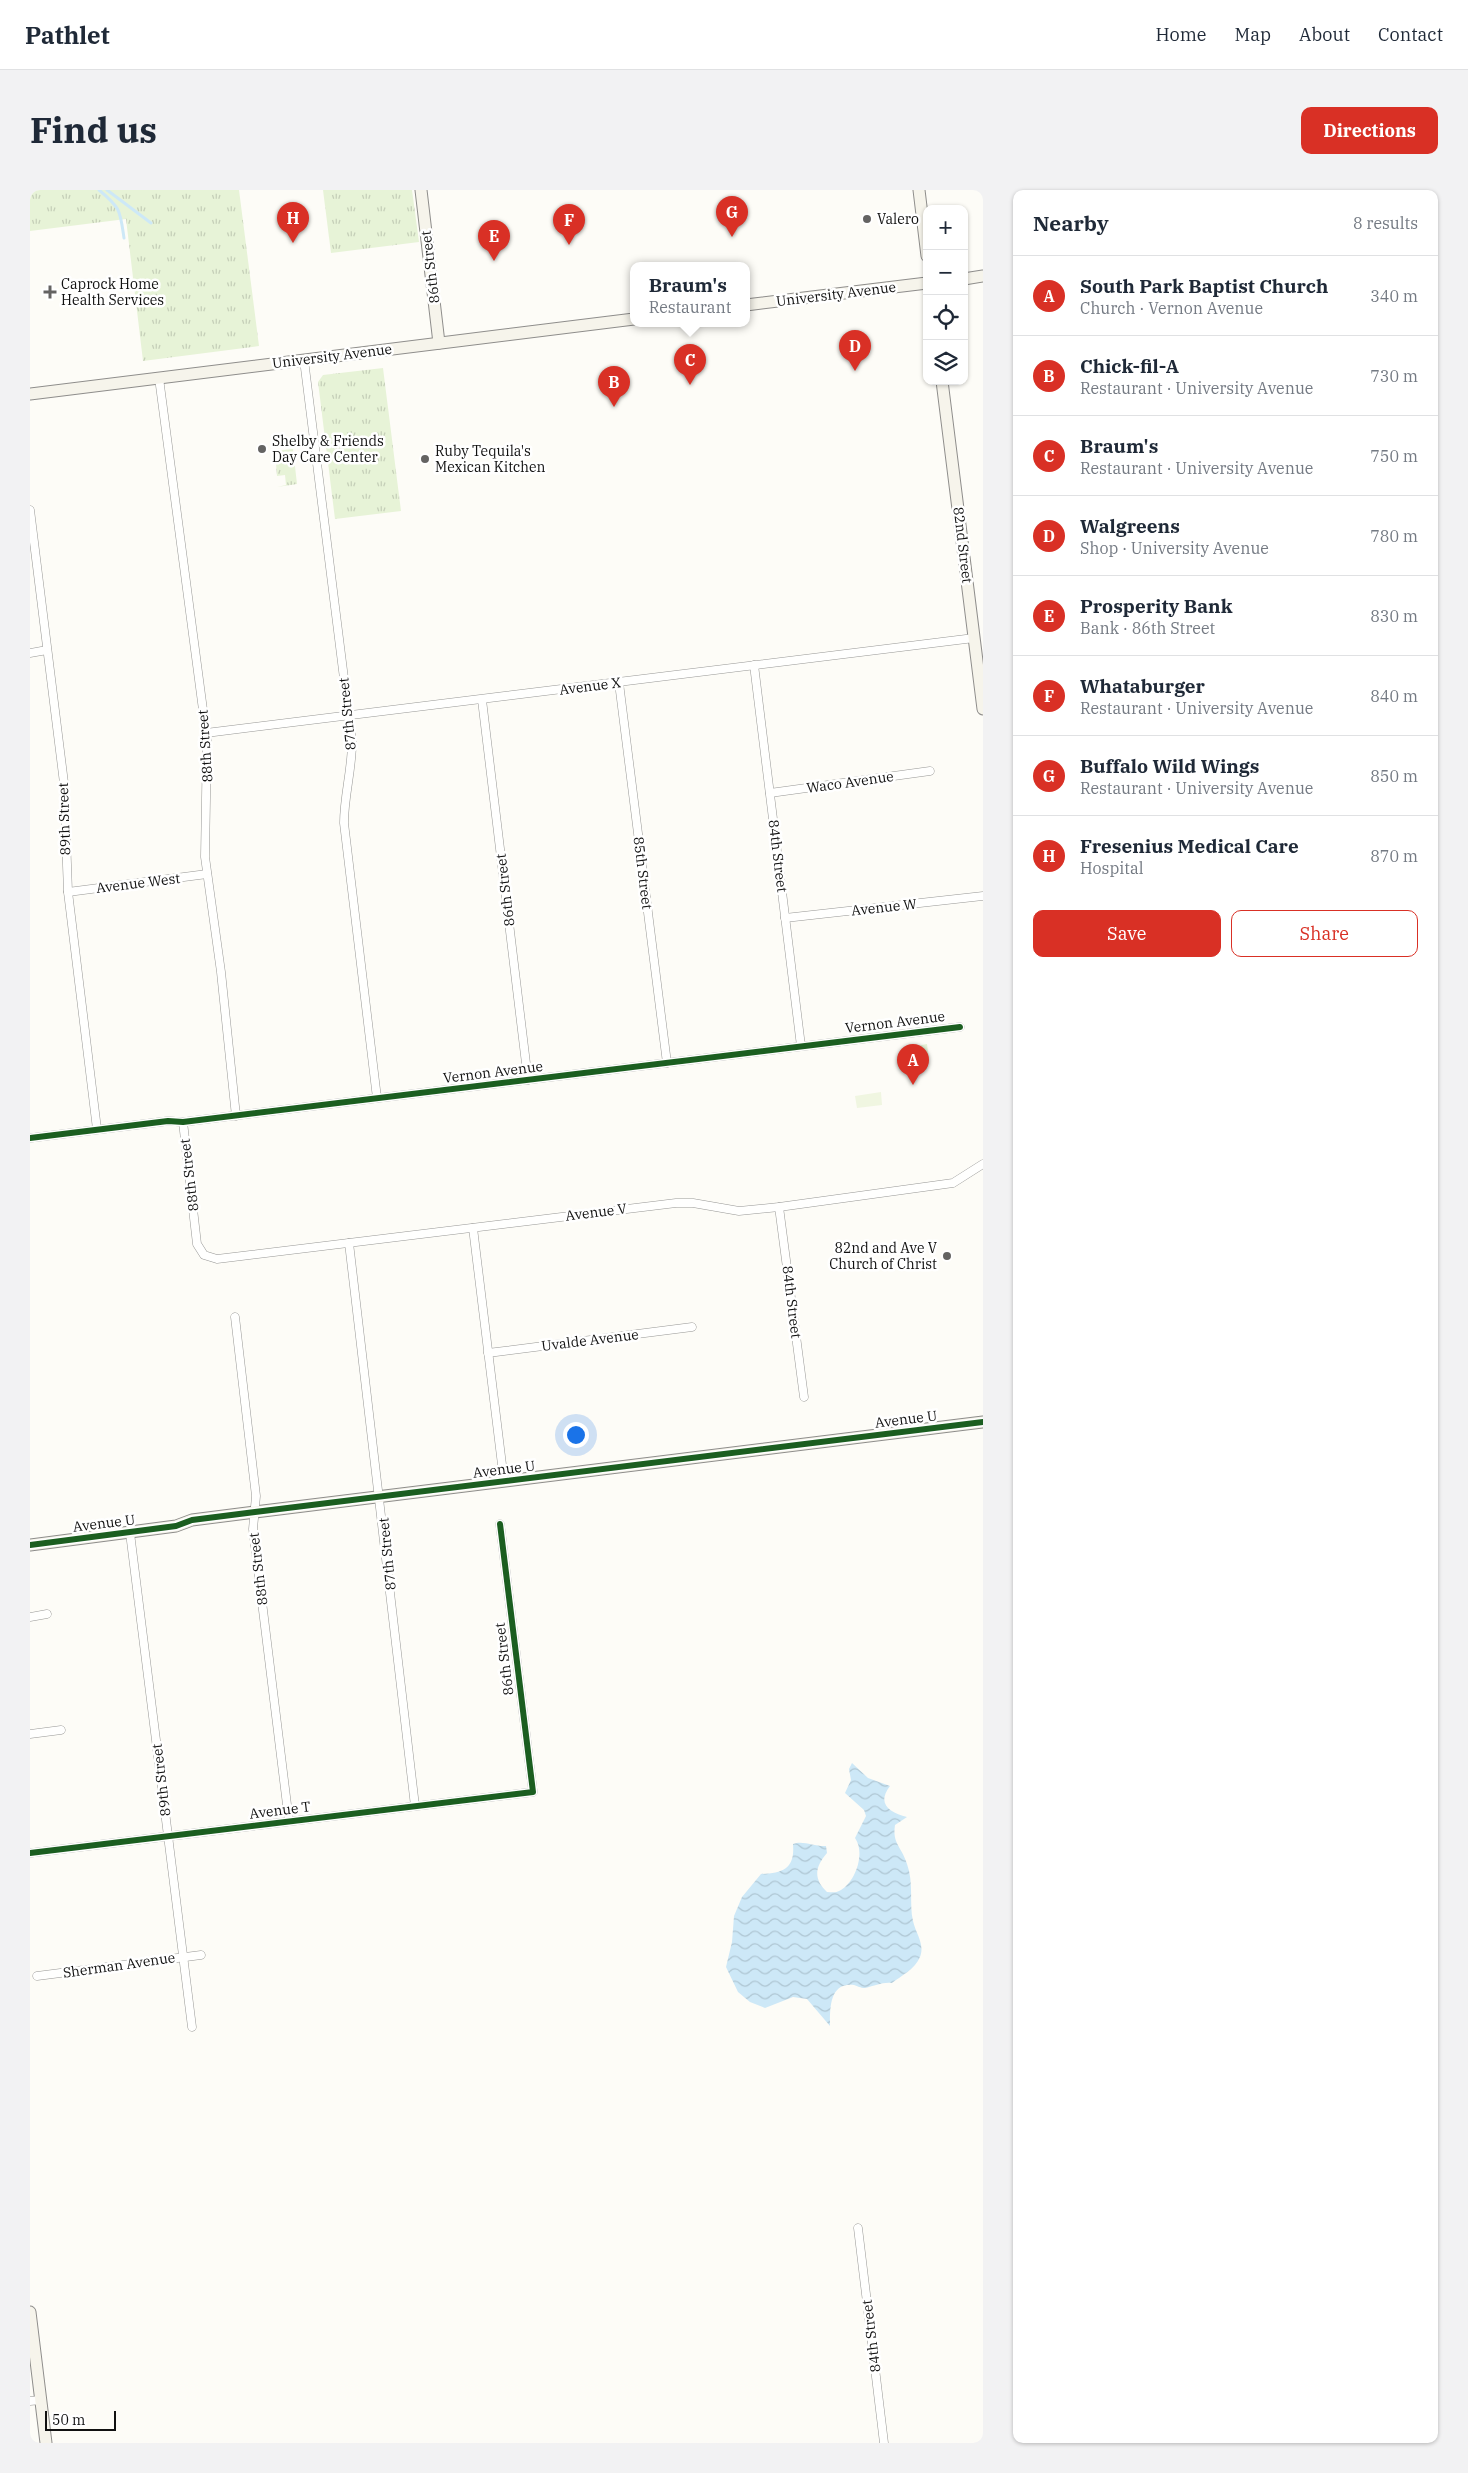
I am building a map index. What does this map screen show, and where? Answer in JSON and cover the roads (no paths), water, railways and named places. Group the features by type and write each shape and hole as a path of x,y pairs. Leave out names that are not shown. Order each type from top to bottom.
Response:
{"street":[{"name":"86th Street","path":"421,190 439,343"},
{"path":"919,190 926,250"},
{"path":"968,278 983,276"},
{"name":"University Avenue","path":"750,305 923,283"},
{"name":"University Avenue","path":"30,394 630,320"},
{"name":"87th Street","path":"304,360 352,742 352,766 344,806 344,823 377,1098"},
{"name":"88th Street","path":"159,378 206,733 208,787 204,826 236,1116"},
{"name":"82nd Street","path":"942,385 983,709"},
{"name":"89th Street","path":"30,510 64,783 68,892 97,1129"},
{"name":"Avenue X","path":"206,733 974,638"},
{"path":"30,653 47,650"},
{"name":"84th Street","path":"754,665 801,1046"},
{"name":"85th Street","path":"619,683 667,1063"},
{"name":"86th Street","path":"482,700 528,1080"},
{"name":"Waco Avenue","path":"770,793 930,771"},
{"name":"Avenue West","path":"68,892 208,874"},
{"name":"Avenue W","path":"786,918 983,896"},
{"name":"Vernon Avenue","path":"30,1138 168,1121 183,1122 236,1116 960,1027"},
{"name":"88th Street","path":"183,1122 197,1244 204,1255"},
{"name":"Avenue V","path":"204,1255 216,1259 676,1203 693,1203 739,1211 780,1207 953,1183 983,1164"},
{"name":"84th Street","path":"780,1207 804,1397"},
{"path":"473,1228 504,1481"},
{"name":"87th Street","path":"350,1243 381,1496 415,1806"},
{"name":"88th Street","path":"235,1317 256,1496 253,1529 289,1821"},
{"name":"Uvalde Avenue","path":"488,1353 692,1327"},
{"name":"Avenue U","path":"30,1545 176,1526 192,1520 983,1422"},
{"name":"86th Street","path":"500,1524 533,1792"},
{"name":"89th Street","path":"130,1533 192,2027"},
{"path":"30,1617 47,1614"},
{"path":"30,1734 61,1730"},
{"name":"Avenue T","path":"30,1853 533,1792"},
{"name":"Sherman Avenue","path":"37,1976 201,1955"},
{"name":"84th Street","path":"858,2228 884,2443"},
{"path":"30,2312 35,2401 46,2443"}],"water":[{"path":"852,1763 868,1778 890,1786 884,1798 887,1807 895,1813 907,1817 895,1825 894,1831 909,1871 912,1914 914,1926 921,1943 921,1952 915,1965 892,1983 865,1988 846,1985 835,1992 831,2005 830,2026 807,1999 793,1997 765,2008 750,2002 738,1992 726,1967 732,1942 734,1916 742,1897 761,1874 782,1870 790,1864 793,1844 826,1846 827,1853 820,1863 817,1873 819,1882 827,1892 839,1891 850,1882 859,1860 858,1844 855,1838 866,1816 864,1810 845,1793 851,1780 849,1769"}],"waterway":[{"path":"99,190 116,206 122,222 124,238"},
{"path":"107,190 151,223"}],"place":[{"name":"Valero","path":"867,219"},
{"name":"Buffalo Wild Wings","path":"732,237"},
{"name":"Fresenius Medical Care","path":"293,243"},
{"name":"Whataburger","path":"569,245"},
{"name":"Prosperity Bank","path":"494,261"},
{"name":"Caprock Home Health Services","path":"50,292"},
{"name":"Walgreens","path":"855,371"},
{"name":"Braum's","path":"690,385"},
{"name":"Chick-fil-A","path":"614,407"},
{"name":"Shelby & Friends Day Care Center","path":"262,449"},
{"name":"Ruby Tequila's Mexican Kitchen","path":"425,459"},
{"name":"South Park Baptist Church","path":"913,1085"},
{"name":"82nd and Ave V Church of Christ","path":"947,1256"}]}
